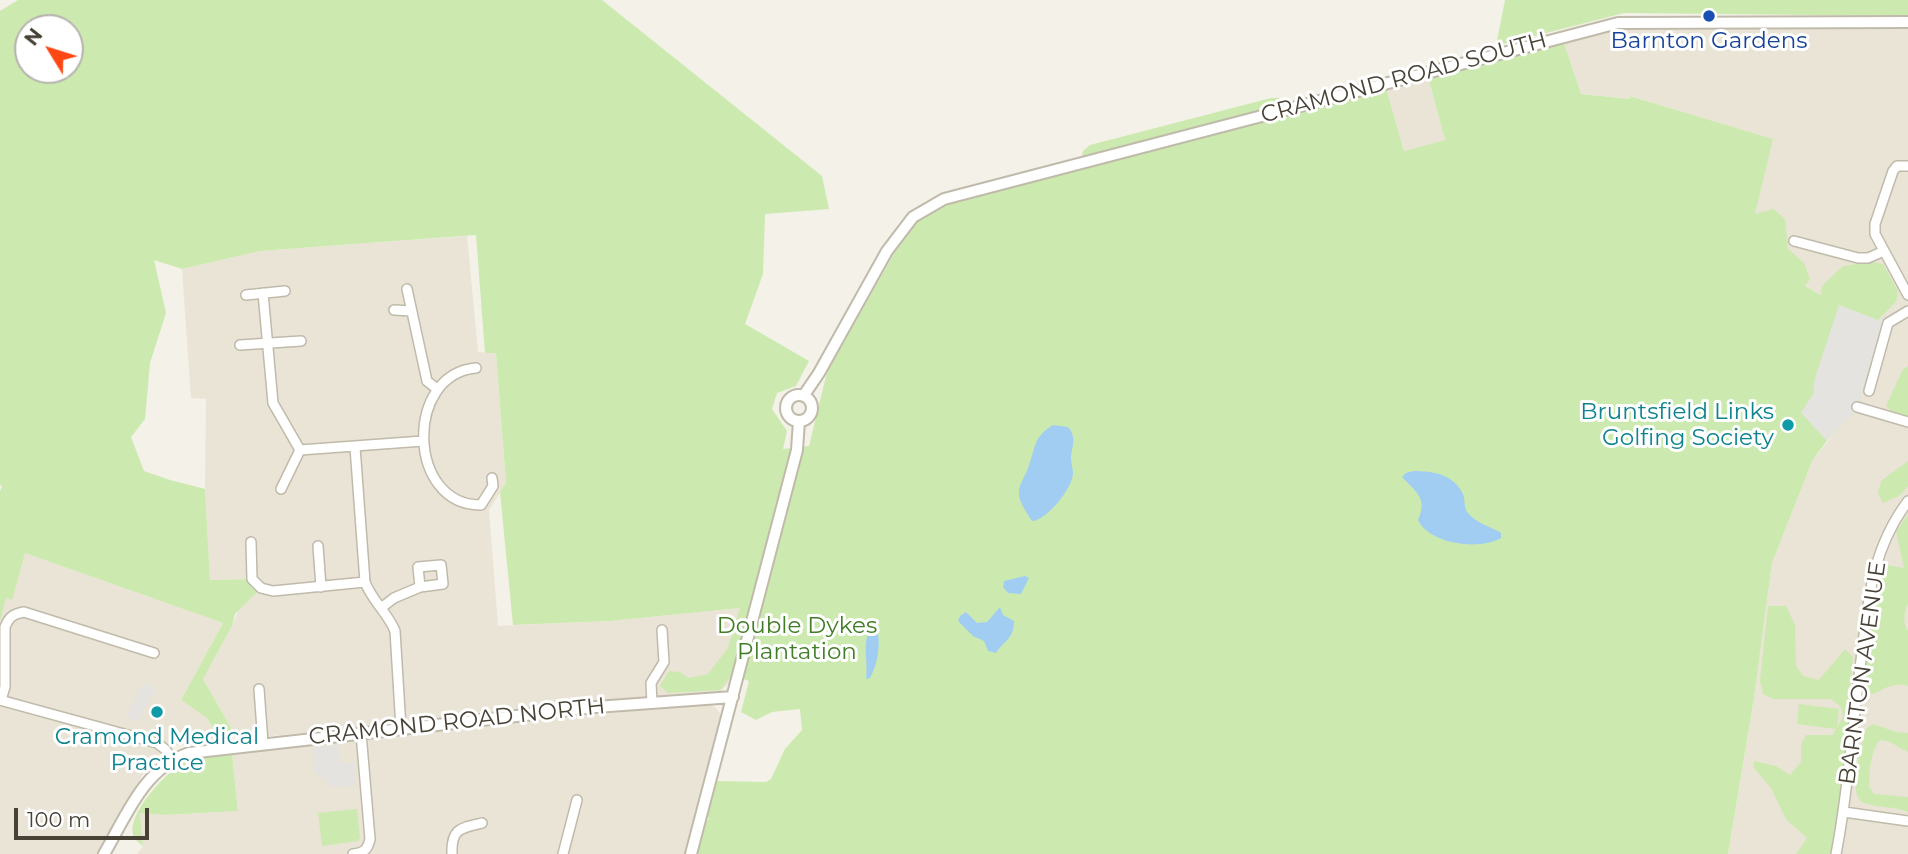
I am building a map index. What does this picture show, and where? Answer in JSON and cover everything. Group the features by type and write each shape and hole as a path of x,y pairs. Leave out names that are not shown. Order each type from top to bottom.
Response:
{"street":[{"name":"CRAMOND ROAD SOUTH","path":"804,396 887,251 913,216 944,199 1618,23 1908,22"},
{"path":"1908,166 1897,166 1893,171 1875,224 1875,234 1908,295"},
{"path":"1794,241 1807,249 1858,258 1868,258 1884,251"},
{"path":"407,289 427,381 438,388"},
{"path":"246,295 285,291"},
{"path":"263,293 273,404 300,450"},
{"path":"394,310 411,311"},
{"path":"1869,391 1888,323 1908,311"},
{"path":"240,345 301,341"},
{"path":"476,368 458,372 438,388 427,410 423,441 427,465 440,487 463,503 481,505 493,486 492,478"},
{"path":"804,396 809,400 811,411 808,417 799,421 789,416 786,406 791,397 804,396"},
{"path":"1857,407 1908,422"},
{"path":"691,854 797,450 799,421"},
{"path":"300,450 423,441"},
{"path":"355,447 365,582 395,631 401,728"},
{"path":"281,489 300,450"},
{"name":"BARNTON AVENUE","path":"1836,854 1844,812 1871,579 1884,539 1908,501"},
{"path":"251,542 252,579 261,588 273,591 365,582"},
{"path":"318,546 321,587"},
{"path":"380,608 394,598 419,587"},
{"path":"104,854 148,780 172,760 166,750 157,743 0,700 5,687 5,627 14,614 24,612 154,653"},
{"path":"652,703 651,683 664,662 662,630"},
{"path":"259,689 263,743"},
{"name":"CRAMOND ROAD NORTH","path":"172,760 201,750 263,743 733,697"},
{"path":"353,854 362,853 369,846 370,839 361,733"},
{"path":"563,854 577,800"},
{"name":"BARNTON AVENUE","path":"1844,812 1908,821"},
{"path":"453,854 452,843 456,831 482,823"}],"shaded area":[{"path":"1908,28 1908,854 1728,854 1754,698 1772,563 1813,459 1857,407 1839,305 1772,267 1754,218 1772,139 1631,96 1631,99 1581,94 1564,43 1619,30"},
{"path":"1428,77 1445,140 1404,151 1386,88"},
{"path":"467,236 478,352 496,353 506,483 489,510 498,626 609,621 750,607 732,681 719,692 240,739 235,735 203,679 232,626 252,579 210,580 205,489 206,399 191,398 182,269 260,251"},
{"path":"1839,305 1883,322 1859,402 1854,412 1827,441 1801,413 1813,394 1815,378"},
{"path":"0,544 223,623 181,700 207,718 219,741 175,746 0,694"},
{"path":"143,683 155,689 138,722 126,716"},
{"path":"0,702 155,746 160,750 159,758 144,772 99,854 0,854"},
{"path":"709,703 721,715 685,854 137,854 143,846 140,813 166,815 238,811 232,754 234,752"},
{"path":"338,745 340,763 355,762 356,786 333,788 314,771 313,747"}],"green space":[{"name":"Double Dykes Plantation","path":"18,0 602,0 822,176 829,209 765,214 763,274 745,324 809,361 796,386 777,393 772,409 787,431 783,449 809,446 827,372 901,241 926,210 1080,165 1083,151 1090,145 1271,98 1281,98 1298,110 1386,88 1404,151 1445,140 1428,77 1564,43 1581,94 1630,99 1630,96 1773,139 1755,214 1773,209 1785,219 1788,249 1804,263 1810,279 1805,286 1821,295 1822,286 1843,266 1871,262 1883,264 1898,291 1896,302 1878,320 1883,322 1859,402 1854,412 1813,459 1772,563 1754,698 1728,854 696,854 704,822 709,819 707,815 717,781 766,782 771,779 785,749 802,730 800,709 772,712 756,720 741,712 749,681 732,675 720,690 668,693 660,686 669,671 680,672 688,678 708,674 728,648 740,608 609,621 513,625 500,492 506,483 496,353 485,353 476,235 260,251 182,269 154,260 166,313 150,363 145,419 131,437 144,471 205,489 210,580 252,579 261,588 235,614 232,626 203,679 235,735 218,737 207,718 181,700 223,623 25,553 12,600 6,598 0,621 0,11"},
{"path":"1505,0 1908,0 1908,16 1624,13 1496,46"},
{"path":"1908,366 1908,417 1891,411 1886,406 1902,371"},
{"path":"1908,461 1908,486 1899,496 1883,503 1878,493 1881,481"},
{"path":"1908,514 1908,603 1904,617 1908,631 1908,686 1894,685 1873,694 1863,690 1862,677 1874,594 1887,565 1904,568 1896,532"},
{"path":"1768,606 1786,606 1795,625 1796,666 1803,676 1819,680 1845,649 1853,657 1839,814 1830,854 1796,854 1807,838 1786,819 1771,788 1753,767 1754,761 1776,766 1790,775 1801,762 1801,745 1806,735 1833,735 1836,729 1797,724 1799,704 1839,709 1837,728 1843,717 1841,707 1831,699 1773,699 1763,694 1760,681"},
{"path":"1873,724 1908,733 1908,752 1888,741 1880,740 1876,745 1870,768 1869,787 1874,794 1908,797 1908,812 1864,803 1856,791 1859,757 1866,729"},
{"path":"232,754 238,811 166,815 140,813 143,846 134,838 133,825 143,803 171,772 193,759"},
{"path":"357,809 360,837 358,841 322,846 318,813"}],"water":[{"path":"1053,425 1068,427 1072,434 1072,480 1057,503 1044,516 1032,521 1021,501 1020,488 1038,439"},
{"path":"1414,471 1435,473 1453,481 1462,492 1468,513 1501,533 1501,538 1481,544 1468,544 1444,540 1433,535 1418,520 1421,501 1416,491 1402,477"},
{"path":"1025,576 1029,578 1021,594 1008,593 1003,587 1004,581"},
{"path":"1000,607 1003,615 1014,621 1014,627 996,653 988,651 984,641 973,636 958,621 966,612 977,623 987,622"},
{"path":"873,625 877,628 878,654 873,672 870,678 866,679 866,644"}],"place":[{"name":"Barnton Gardens","path":"1709,16"},
{"name":"Bruntsfield Links Golfing Society","path":"1788,425"},
{"name":"Cramond Medical Practice","path":"157,712"}]}
